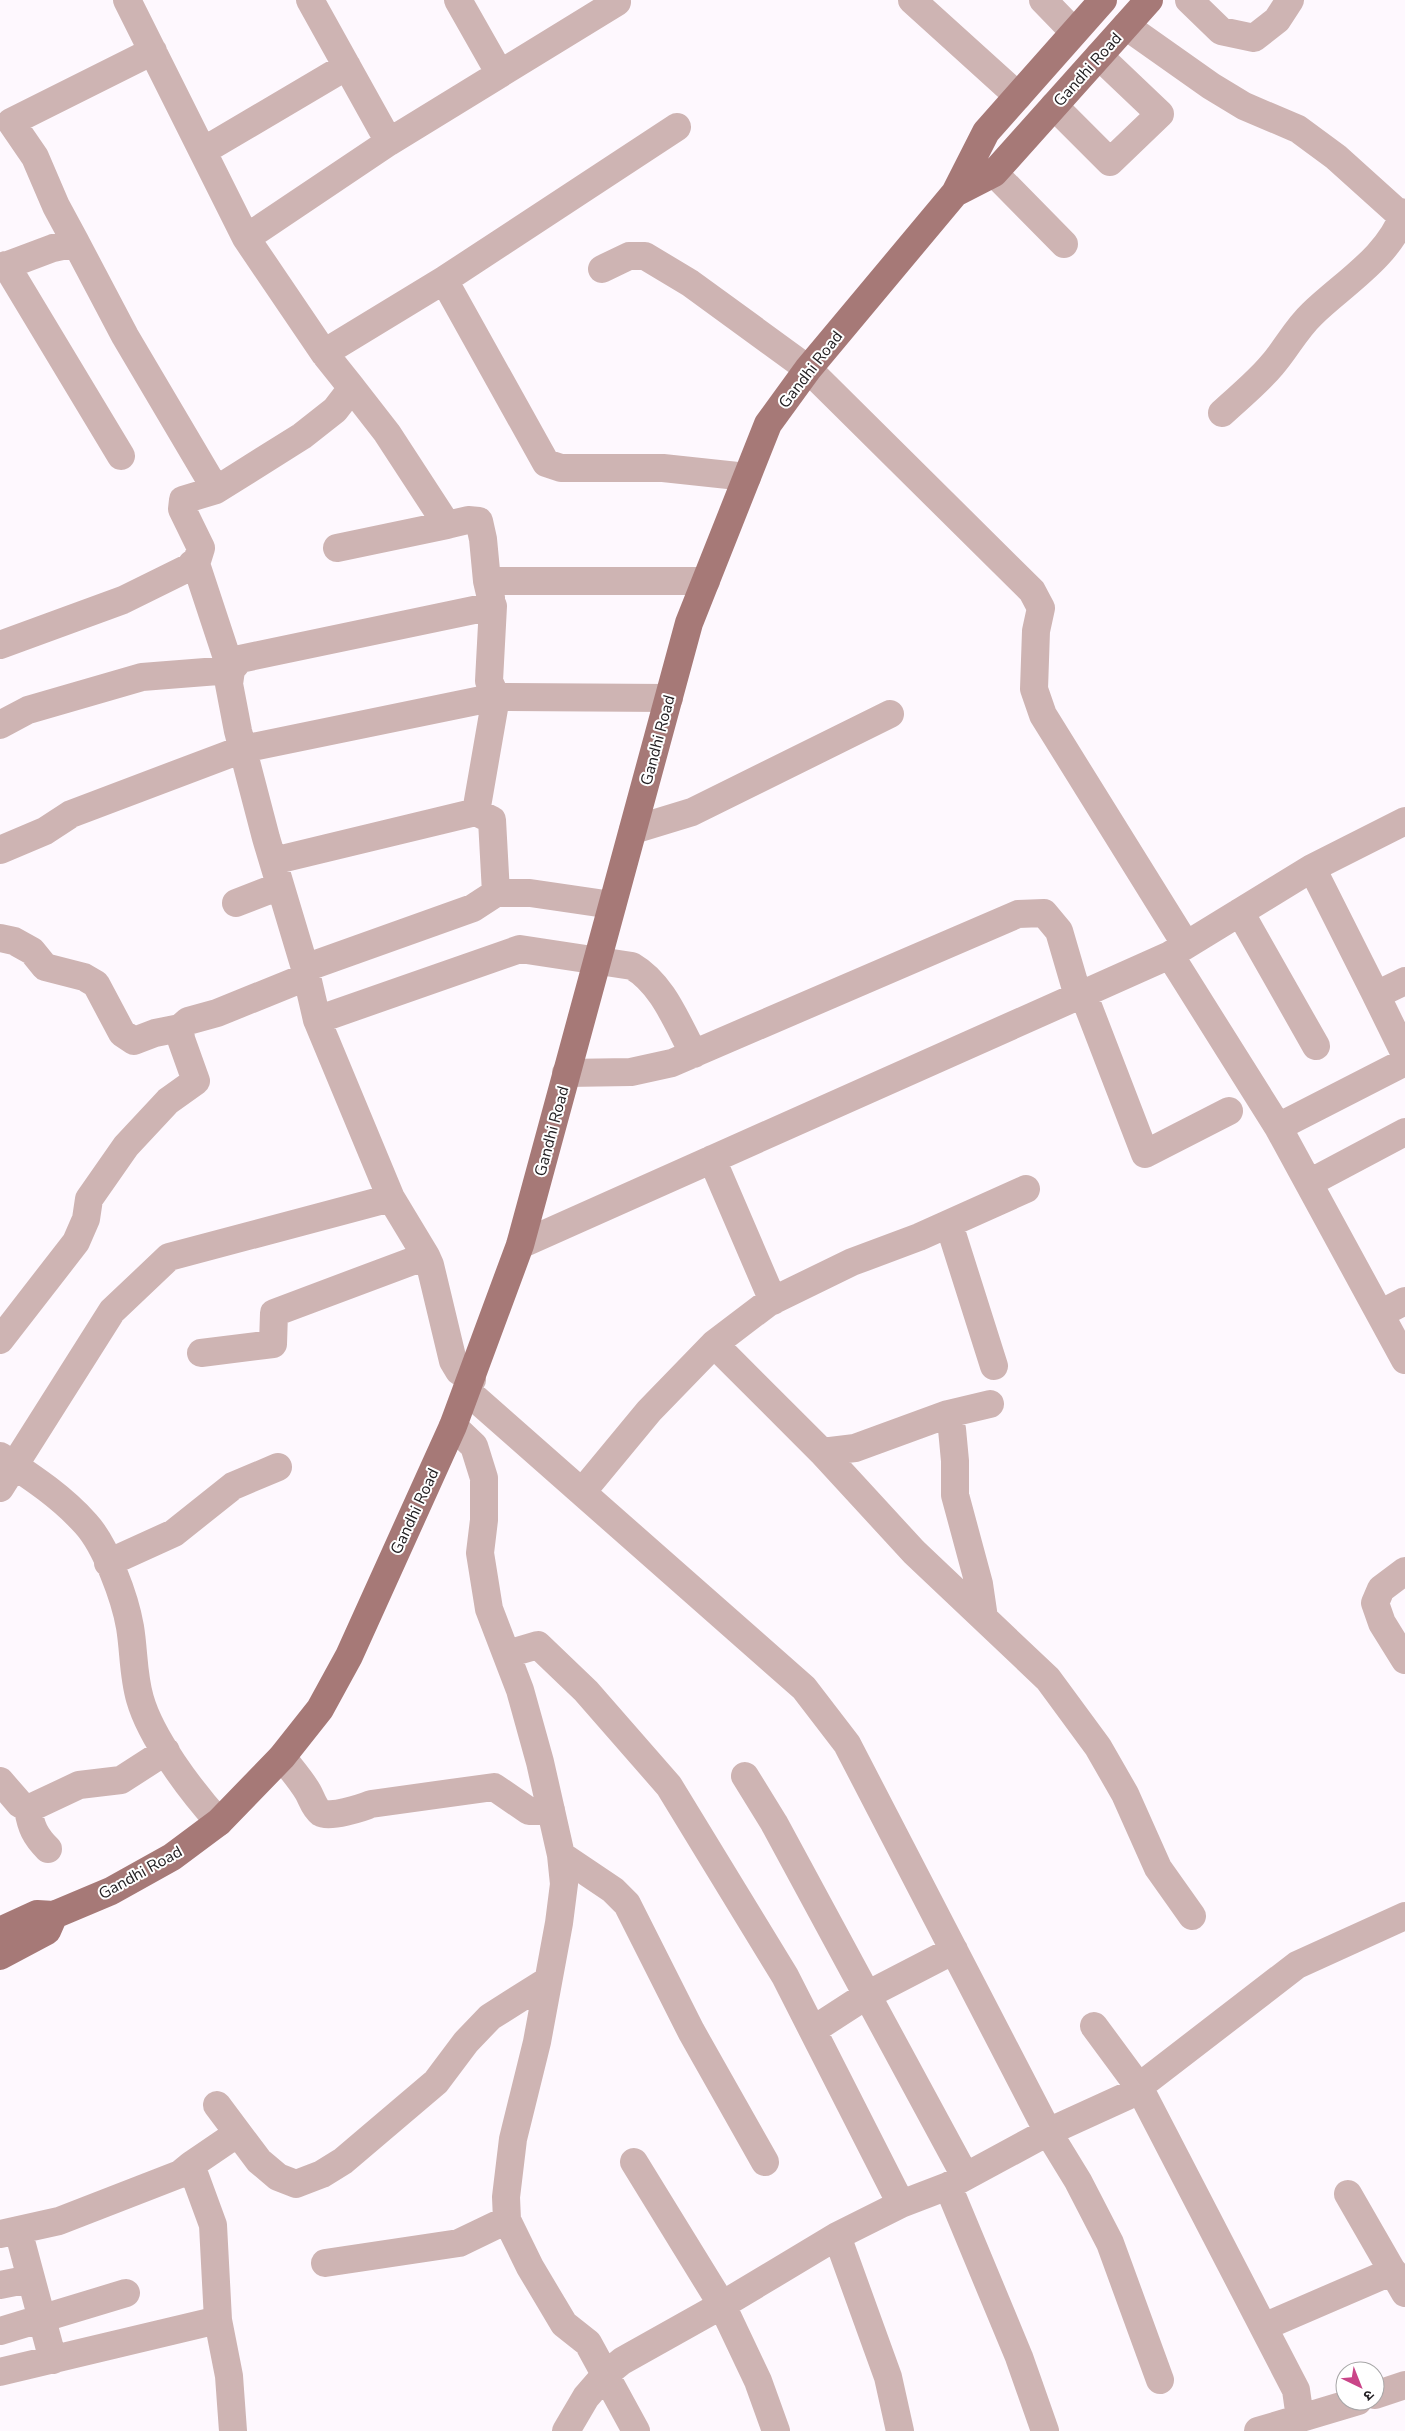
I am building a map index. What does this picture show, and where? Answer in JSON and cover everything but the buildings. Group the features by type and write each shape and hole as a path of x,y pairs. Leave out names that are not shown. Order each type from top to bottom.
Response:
{"main road":[{"name":"Gandhi Road","path":"0,1931 37,1914 54,1914 111,1891 172,1857 219,1822 282,1757 320,1708 349,1656 453,1426 520,1245 689,623 768,424 808,368 955,192 986,132 1103,0"},
{"name":"Gandhi Road","path":"955,192 994,172 1149,0"},
{"path":"0,1956 48,1932 54,1914"}],"street":[{"path":"128,0 246,238 324,354 387,433 447,525"},
{"path":"310,0 389,142"},
{"path":"458,0 500,74"},
{"path":"246,238 389,142 616,2 615,0"},
{"path":"912,0 1018,96"},
{"path":"1043,0 1074,32"},
{"path":"1189,0 1220,31 1254,38 1277,20 1290,0"},
{"path":"1126,26 1236,101 1298,129 1336,157 1396,211 1404,213 1399,228 1386,247 1311,314 1292,336 1272,366 1222,414"},
{"path":"153,51 4,118 34,156 56,206 126,336 216,490"},
{"path":"1054,106 1110,162 1160,114 1099,56"},
{"path":"203,151 347,66"},
{"path":"324,354 444,280 677,127"},
{"path":"994,172 1064,244"},
{"path":"76,243 53,248 3,267 121,456"},
{"path":"602,269 629,256 645,256 690,283 808,368 1032,591 1041,608 1036,631 1034,689 1043,715 1309,1182 1405,1360"},
{"path":"444,280 546,463 561,468 663,468 747,477"},
{"path":"0,645 123,600 194,564 201,548 182,509 183,500 216,490 302,436 335,410 352,388"},
{"path":"337,548 468,520 479,521 490,593 489,681 496,697 476,812"},
{"path":"194,564 230,670 229,684 243,749 306,972 317,1020 391,1198 430,1265 453,1361 469,1385 582,1492 804,1688 847,1744 1048,2132 1078,2181 1110,2243 1160,2380"},
{"path":"0,725 28,710 142,677 230,670 240,659 490,593 706,581"},
{"path":"0,850 45,831 71,814 243,749 496,697 669,698"},
{"path":"633,830 692,812 890,714"},
{"path":"236,903 277,874 476,812 492,820 496,893"},
{"path":"520,1245 1178,950 1312,868 1405,821"},
{"path":"1312,868 1405,1054"},
{"path":"0,938 14,941 32,951 45,967 84,977 96,984 122,1033 134,1041 180,1028 188,1021 217,1013 306,972 473,908 496,893 530,893 612,905"},
{"path":"1240,912 1316,1046"},
{"path":"566,1073 631,1072 672,1064 1018,914 1044,914 1059,931 1080,994 1144,1154 1229,1111"},
{"path":"317,1020 520,949 632,966 647,974 666,1003 694,1054"},
{"path":"1376,996 1405,981"},
{"path":"0,1340 76,1242 86,1219 89,1199 126,1146 168,1101 196,1081 181,1039 180,1028"},
{"path":"1278,1127 1405,1062"},
{"path":"1309,1182 1405,1132"},
{"path":"712,1159 773,1301"},
{"path":"582,1492 649,1411 714,1344 773,1301 852,1262 949,1224 1026,1189"},
{"path":"219,1822 199,1799 153,1734 140,1700 124,1600 99,1544 86,1524 40,1482 4,1470 112,1311 169,1257 391,1198"},
{"path":"949,1224 994,1366"},
{"path":"201,1353 273,1344 274,1313 426,1256"},
{"path":"1380,1314 1405,1301"},
{"path":"714,1344 822,1452 914,1552 1048,1679 1098,1747 1125,1794 1158,1868 1192,1916"},
{"path":"822,1452 854,1448 948,1414 990,1404"},
{"path":"948,1414 952,1428 955,1461 955,1495 979,1584 984,1618"},
{"path":"453,1426 474,1446 484,1478 484,1520 480,1553 489,1609 523,1699 561,1855 564,1884 537,2042 513,2139 506,2197 507,2220 530,2268 564,2324 588,2343 636,2431"},
{"path":"108,1563 174,1533 233,1486 278,1467"},
{"path":"1405,1571 1380,1589 1375,1603 1382,1623 1405,1660"},
{"path":"507,1654 538,1645 586,1691 669,1786 785,1976 902,2204"},
{"path":"28,1809 79,1785 121,1780 166,1751"},
{"path":"282,1757 309,1793 315,1806 321,1813 326,1814 355,1810 371,1804 494,1787 529,1811 551,1810"},
{"path":"745,1776 774,1823 867,1995 956,2181 1044,2431"},
{"path":"0,1781 20,1804 28,1809 31,1828 36,1838 48,1849"},
{"path":"561,1855 613,1890 627,1904 691,2031 765,2162"},
{"path":"566,2431 586,2397 606,2374 622,2361 722,2305 837,2236 902,2204 956,2181 1048,2132 1127,2096 1297,1965 1405,1916"},
{"path":"813,2030 867,1995 954,1950"},
{"path":"217,2105 259,2161 278,2177 296,2184 322,2174 343,2161 436,2082 466,2042 490,2017 547,1981"},
{"path":"1094,2026 1139,2087 1296,2390 1300,2418"},
{"path":"53,2360 30,2279 9,2232 59,2221 180,2174 238,2133"},
{"path":"634,2162 722,2305 758,2381 776,2431"},
{"path":"191,2165 213,2225 218,2320 229,2376 234,2431"},
{"path":"1275,2322 1399,2282 1348,2194"},
{"path":"324,2263 459,2243 507,2220"},
{"path":"837,2236 888,2377 900,2431"},
{"path":"0,2285 30,2279"},
{"path":"0,2331 126,2293"},
{"path":"0,2372 218,2320"},
{"path":"1385,2392 1405,2385"},
{"path":"1258,2431 1335,2408"}]}
